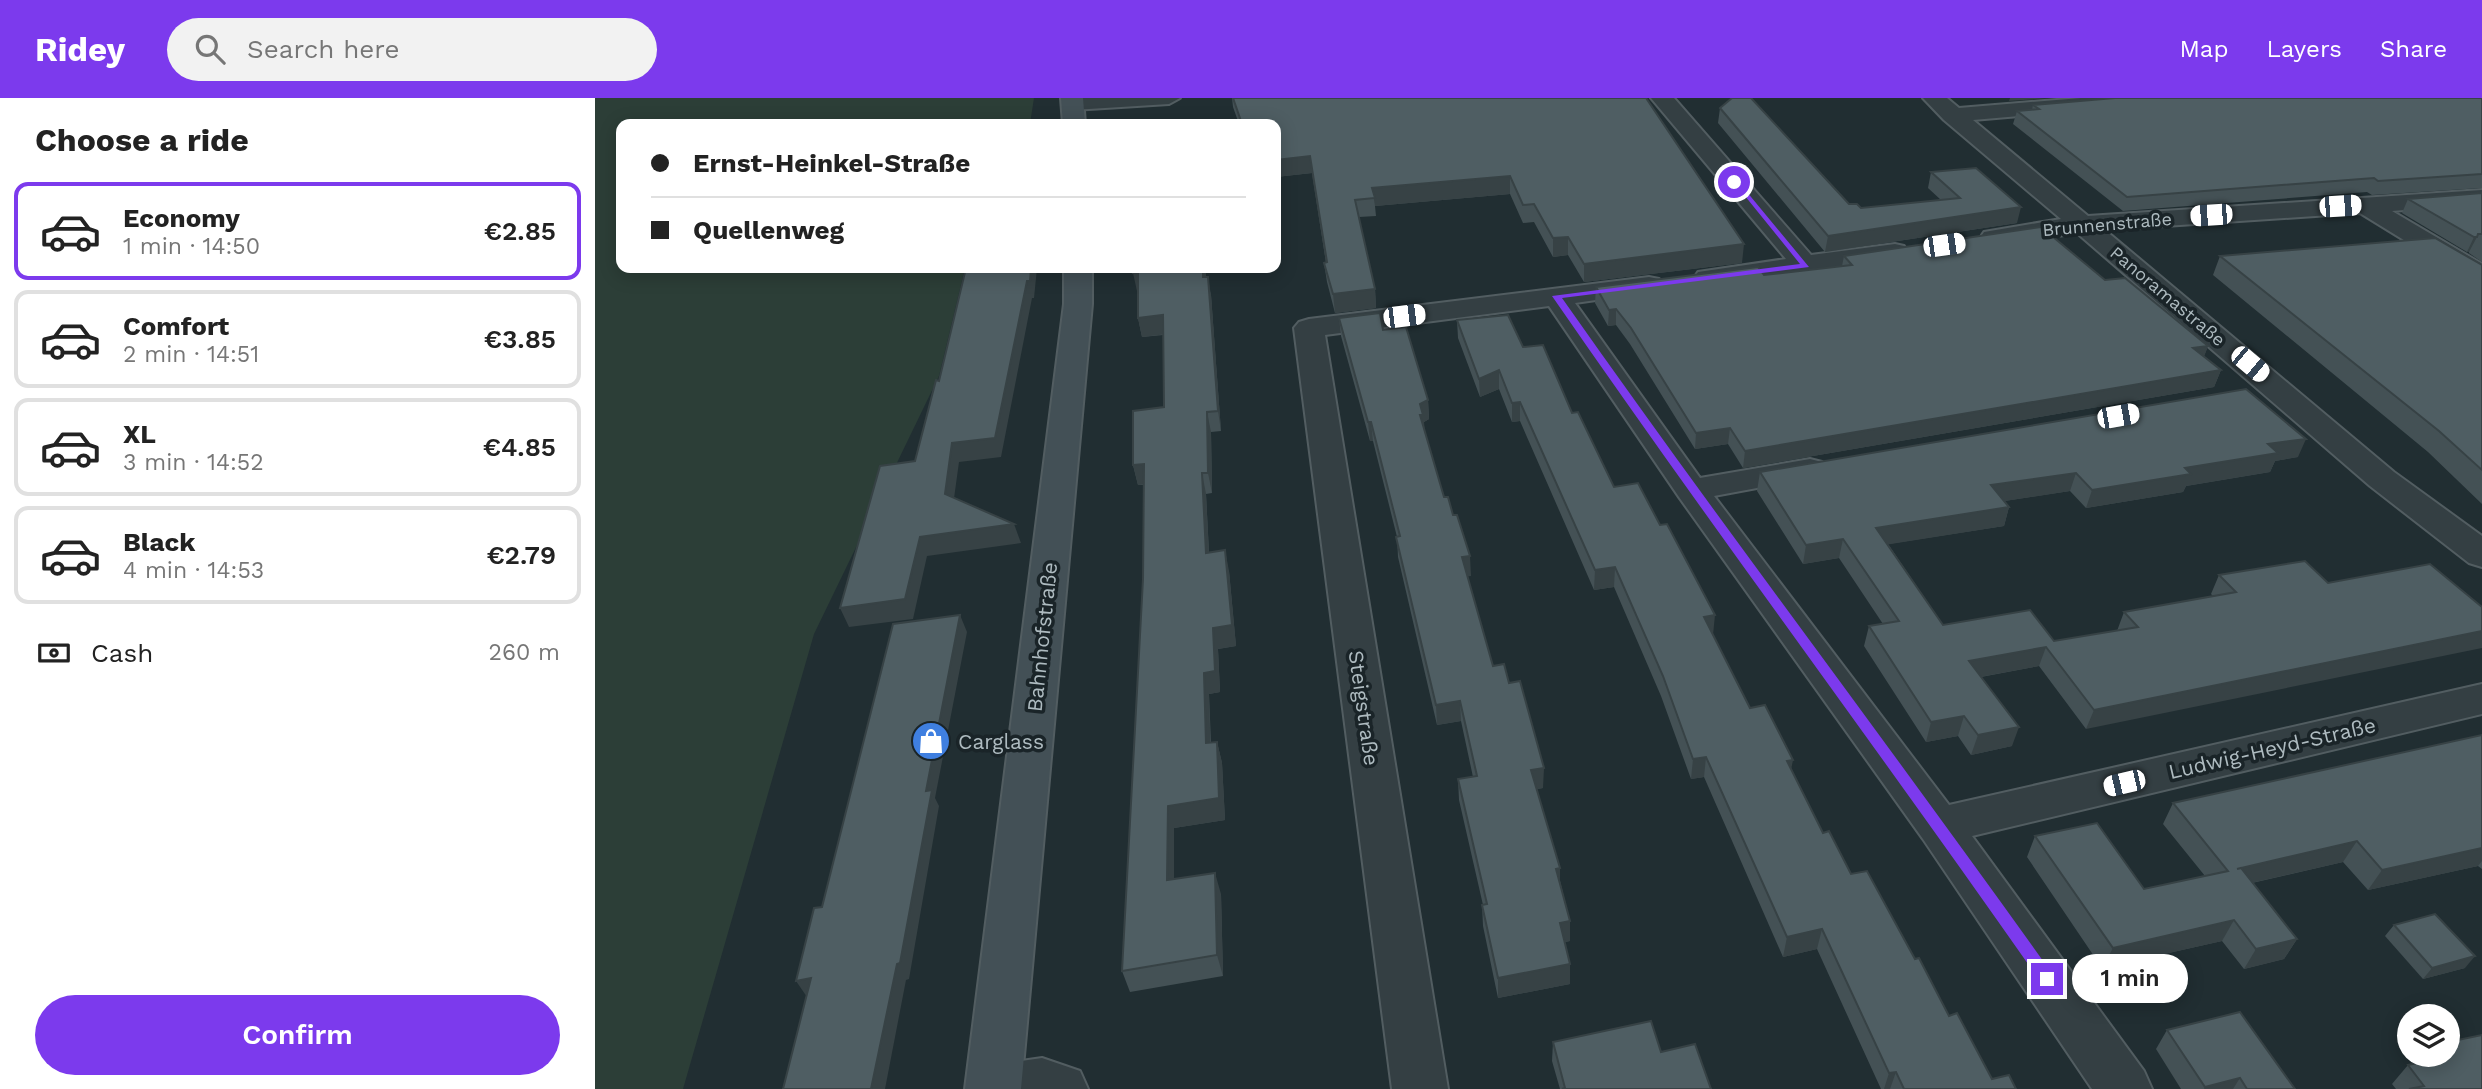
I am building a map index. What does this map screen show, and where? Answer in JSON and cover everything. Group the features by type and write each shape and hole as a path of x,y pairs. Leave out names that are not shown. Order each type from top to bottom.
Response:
{"street":[{"path":"1073,109 1169,98"},
{"path":"1662,98 1806,266"},
{"path":"1961,106 2161,98"},
{"name":"Panoramastraße","path":"1961,106 2082,224 2382,479 2445,524 2482,555"},
{"name":"Brunnenstraße","path":"1972,241 2082,224 2482,197"},
{"path":"2365,205 2482,276"},
{"path":"1916,249 1806,266 1556,296 1691,490 1939,825 2124,1089"},
{"name":"Bahnhofstraße","path":"993,1089 1079,304 1078,273"},
{"name":"Steigstraße","path":"1420,1089 1309,328 1556,296"},
{"path":"2237,395 2277,388"},
{"path":"1691,490 1841,464"},
{"name":"Ludwig-Heyd-Straße","path":"1939,825 2482,699"},
{"path":"1008,1089 1042,1084 1061,1089"}],"green space":[{"path":"595,98 1034,98 1031,119 616,119 616,273 964,273 939,376 814,634 683,1089 595,1089"}],"building":[{"path":"1233,98 1646,98 1744,244 1584,264 1568,237 1553,238 1534,204 1523,205 1510,176 1372,188 1375,198 1355,200 1375,289 1333,294 1324,263 1327,262 1310,156 1281,159 1281,119 1240,119"},
{"path":"1732,98 1751,98 1849,204 1857,204 1861,208 1960,198 1931,172 1976,168 2021,207 1828,236 1720,108"},
{"path":"2115,98 2482,98 2482,174 2378,181 2374,178 2127,197 2017,111 2039,109 2033,105"},
{"path":"2482,193 2482,234 2477,237 2408,199"},
{"path":"2041,227 2105,280 2125,278 2208,346 2193,348 2221,370 1745,451 1730,428 1696,433 1631,328 1616,309 1609,310 1596,287 1758,267 1764,275 1852,265 1844,256"},
{"path":"2435,238 2482,265 2482,470 2439,431 2220,256"},
{"path":"965,273 1031,273 995,438 952,443 945,494 1014,524 920,537 905,599 840,608 880,466 915,461 936,380 939,381"},
{"path":"1138,273 1203,273 1203,277 1208,277 1218,411 1207,412 1208,473 1202,473 1206,553 1225,550 1232,625 1213,628 1215,671 1204,673 1206,743 1217,742 1219,798 1168,806 1167,880 1215,873 1217,955 1122,971 1143,579 1144,464 1133,465 1133,411 1164,407 1163,315 1138,318"},
{"path":"1380,313 1383,330 1406,327 1428,400 1420,404 1423,415 1420,415 1444,497 1448,497 1453,515 1457,515 1470,556 1462,557 1493,666 1504,664 1509,683 1520,681 1544,768 1531,770 1560,868 1556,869 1570,921 1560,923 1570,964 1498,978 1482,905 1487,904 1458,779 1477,776 1460,701 1436,705 1396,537 1400,536 1371,422 1368,422 1339,318"},
{"path":"1508,315 1523,347 1543,345 1572,413 1578,412 1614,487 1638,483 1660,525 1667,524 1715,615 1704,617 1750,708 1765,705 1793,760 1787,761 1823,833 1829,831 1851,874 1867,871 1915,959 1919,958 1949,1016 1957,1013 1992,1079 2009,1075 2016,1089 1904,1089 1896,1072 1889,1073 1822,929 1787,937 1706,757 1693,759 1663,676 1615,567 1595,570 1520,402 1512,403 1499,370 1479,379 1457,320"},
{"path":"2246,389 2306,439 2268,444 2278,453 2185,468 2191,474 2092,490 2076,473 1991,485 2009,507 1876,528 1943,625 2030,610 2054,641 2138,627 2124,612 2236,592 2219,575 2305,561 2328,583 2430,564 2482,607 2482,631 2094,710 2046,647 1969,661 2019,727 1978,735 1964,716 1931,722 1869,626 1899,621 1843,539 1806,545 1760,472"},
{"path":"960,615 926,791 932,790 900,963 897,964 871,1089 783,1089 811,978 796,981 814,908 822,907 893,624"},
{"path":"2482,735 2482,848 2382,870 2357,841 2241,868 2297,939 2256,949 2234,920 2113,948 2035,836 2097,823 2144,889 2228,871 2173,803"},
{"path":"2435,914 2475,956 2432,968 2394,925"},
{"path":"2240,1012 2295,1089 2247,1089 2240,1078 2205,1087 2167,1030"},
{"path":"1651,1021 1661,1052 1695,1044 1711,1089 1562,1089 1565,1088 1553,1042"},
{"path":"2482,1035 2482,1089 2409,1089 2424,1086 2410,1067 2460,1067 2460,1040"}],"place":[{"name":"Carglass","path":"931,741"}],"route":[{"path":"1734,182 1806,266 1556,296 1691,490 1939,825 2047,979"}]}
